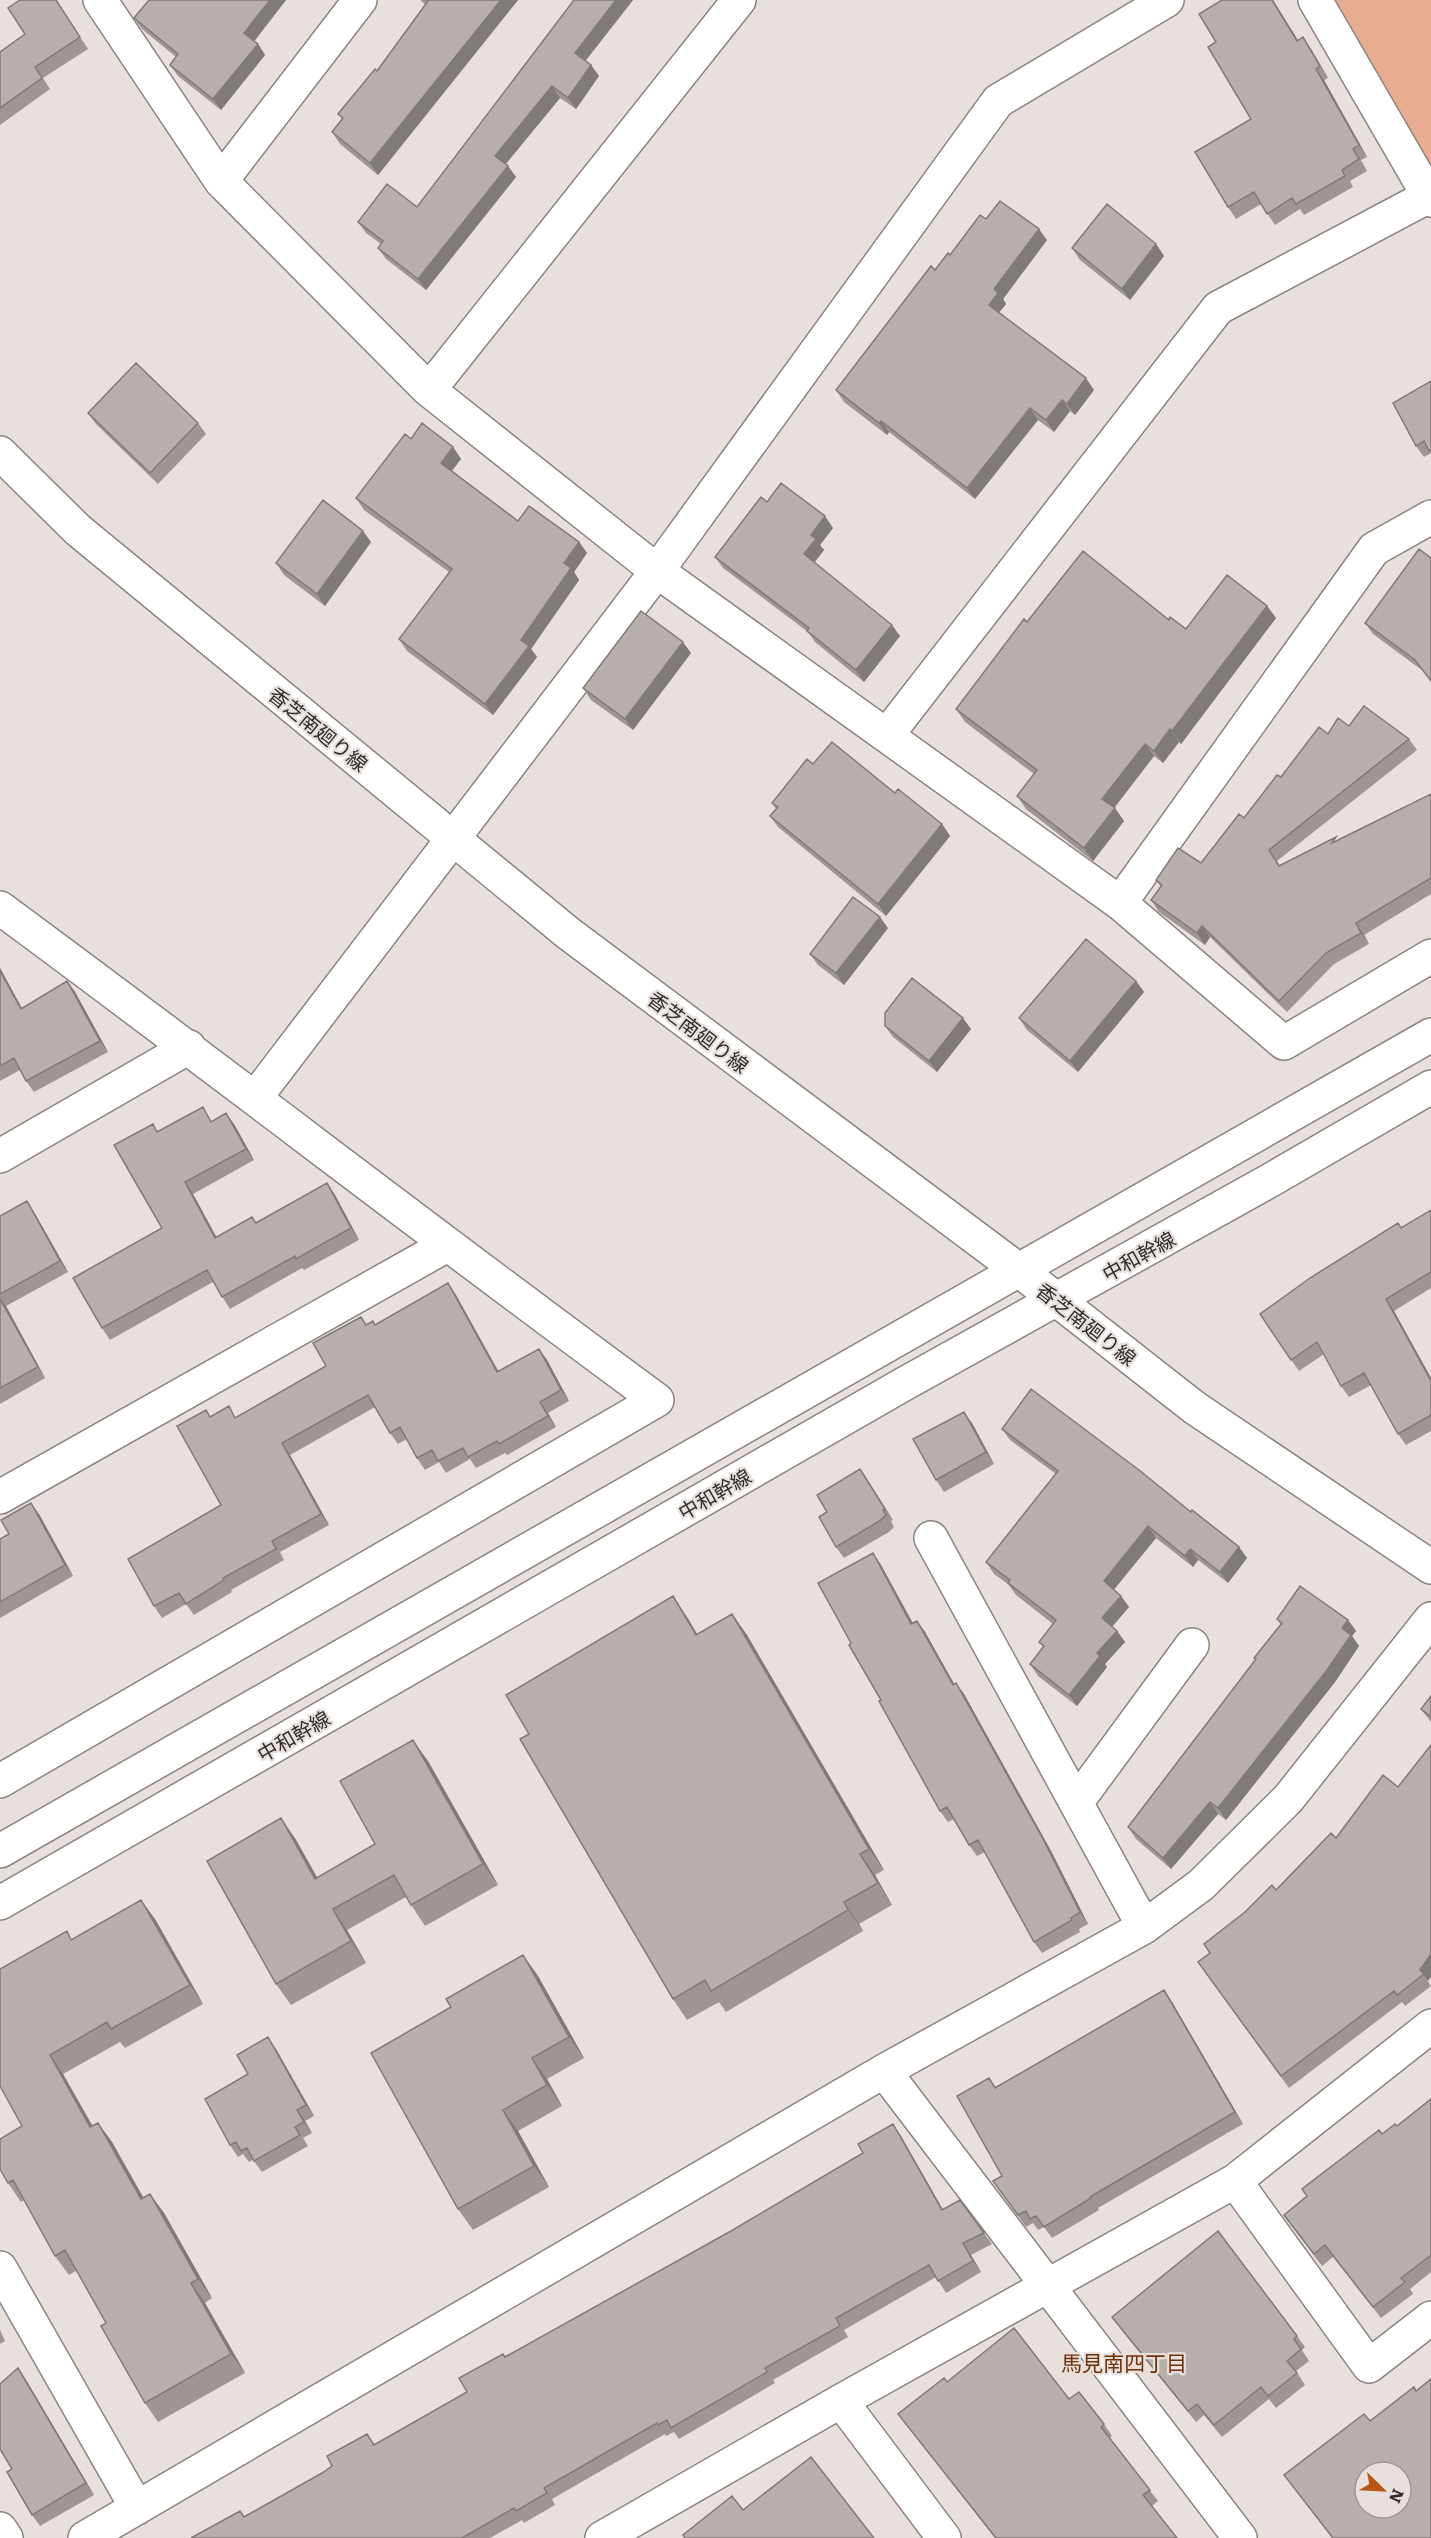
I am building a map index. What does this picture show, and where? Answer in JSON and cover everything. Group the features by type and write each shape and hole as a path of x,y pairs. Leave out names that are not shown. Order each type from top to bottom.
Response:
{"street":[{"path":"100,0 221,181 429,390 657,571 1120,903 1284,1043 1431,956"},
{"path":"221,181 360,0"},
{"path":"429,390 739,0"},
{"path":"255,1098 657,571 998,101 1167,0"},
{"path":"887,735 1218,308 1430,198 1315,0"},
{"name":"香芝南廻り線","path":"0,453 78,530 568,933 1020,1271 1195,1408 1431,1567"},
{"path":"1120,903 1374,549 1431,517"},
{"path":"0,908 189,1047 447,1245 657,1400 0,1781"},
{"path":"0,1851 1431,1035"},
{"path":"0,1156 189,1047"},
{"name":"中和幹線","path":"0,1903 893,1390 1058,1300 1431,1087"},
{"path":"0,1497 447,1245"},
{"path":"931,1538 1144,1927"},
{"path":"85,2538 884,2071 1144,1927 1201,1885 1288,1798 1431,1619"},
{"path":"1076,1803 1192,1645"},
{"path":"602,2538 639,2530 841,2401 1235,2181 1431,2026"},
{"path":"884,2071 1240,2538"},
{"path":"1235,2181 1369,2366 1431,2318"},
{"path":"0,2268 137,2508"},
{"path":"841,2401 945,2538"},
{"path":"0,2529 6,2538"}],"shaded area":[{"path":"1335,0 1431,0 1431,165"}],"building":[{"path":"20,0 56,0 80,37 35,67 42,78 0,108 0,52 25,34 8,8"},
{"path":"149,0 270,0 244,33 258,44 213,99 170,65 178,54 134,18"},
{"path":"426,0 501,0 370,163 332,132 343,118 338,114 375,69 377,71 428,1"},
{"path":"574,0 616,0 575,53 591,65 568,98 552,86 495,156 508,166 418,279 378,248 383,241 358,222 387,184 417,207"},
{"path":"1222,0 1272,0 1297,41 1303,37 1320,66 1316,69 1359,145 1353,149 1359,159 1342,170 1345,176 1296,204 1292,198 1267,214 1254,192 1228,207 1195,152 1251,119 1208,47 1216,42 1199,14"},
{"path":"1000,201 1039,229 994,289 998,293 989,305 1086,378 1067,404 1062,400 1046,420 1030,408 967,488 881,421 879,423 836,390 931,266 935,270 948,253 950,255 980,215 986,219"},
{"path":"1107,204 1156,244 1122,289 1072,248"},
{"path":"136,363 198,423 150,473 88,413"},
{"path":"1431,381 1431,450 1429,451 1424,441 1416,446 1393,403"},
{"path":"422,423 453,447 441,463 518,521 529,506 579,542 564,563 571,568 521,640 529,646 485,704 399,639 452,569 356,498 405,434 411,439"},
{"path":"781,483 825,516 811,535 816,539 804,554 892,625 856,670 807,631 809,628 715,557 761,497 767,502"},
{"path":"323,500 363,531 317,594 276,563"},
{"path":"1419,549 1431,558 1431,681 1415,660 1365,623"},
{"path":"1083,551 1169,620 1170,617 1186,629 1227,575 1267,606 1172,731 1170,729 1154,751 1145,744 1102,799 1115,808 1084,848 1017,796 1037,770 956,709 1024,619 1027,622"},
{"path":"641,611 683,642 625,719 583,688"},
{"path":"1364,706 1409,739 1269,850 1279,866 1336,837 1332,843 1431,794 1431,878 1356,923 1361,933 1326,953 1279,1001 1202,926 1197,933 1151,900 1162,885 1156,880 1178,848 1201,863 1239,814 1244,818 1277,775 1281,777 1319,727 1328,734 1338,718 1349,726"},
{"path":"832,742 895,793 898,789 942,824 878,904 770,816 778,807 772,803 807,759 813,764"},
{"path":"853,897 880,917 836,973 810,954"},
{"path":"1086,939 1136,981 1070,1061 1019,1018"},
{"path":"0,971 21,1009 67,981 100,1041 26,1081 14,1058 0,1066"},
{"path":"912,978 963,1018 929,1061 885,1026 885,1013"},
{"path":"203,1107 211,1122 226,1113 246,1149 185,1182 215,1238 252,1217 256,1223 327,1183 351,1228 222,1297 207,1270 102,1328 73,1278 162,1228 114,1145 153,1124 157,1132"},
{"path":"27,1201 60,1261 0,1294 0,1216"},
{"path":"1431,1210 1431,1272 1386,1299 1431,1381 1431,1415 1398,1434 1364,1373 1341,1386 1317,1342 1291,1360 1260,1314 1310,1278 1398,1223 1401,1228"},
{"path":"448,1283 497,1372 539,1349 561,1390 540,1402 548,1416 499,1444 497,1441 468,1457 463,1448 438,1461 432,1450 417,1458 400,1427 390,1433 368,1395 282,1443 321,1514 272,1541 276,1549 223,1578 224,1580 186,1604 179,1593 154,1606 128,1559 221,1505 177,1426 206,1410 210,1417 229,1406 235,1418 326,1366 313,1343 361,1317 366,1325 373,1321 375,1325"},
{"path":"0,1299 38,1367 0,1388"},
{"path":"1031,1389 1239,1547 1220,1572 1190,1549 1185,1556 1148,1526 1104,1581 1121,1596 1102,1618 1117,1631 1097,1653 1100,1656 1069,1695 1030,1664 1044,1646 1039,1642 1056,1620 1008,1583 1010,1580 986,1562 1058,1471 1002,1429"},
{"path":"964,1412 986,1452 936,1480 913,1439"},
{"path":"860,1469 885,1509 883,1510 886,1515 836,1547 819,1517 827,1512 817,1495"},
{"path":"31,1503 65,1565 0,1602 0,1539 9,1534 1,1520"},
{"path":"873,1553 911,1624 917,1621 953,1685 956,1683 1043,1839 1080,1912 1071,1918 1072,1920 1034,1942 978,1840 969,1845 947,1807 940,1811 849,1645 851,1643 818,1583"},
{"path":"1300,1586 1348,1620 1342,1628 1351,1635 1327,1670 1218,1808 1210,1802 1163,1858 1128,1827 1282,1623 1277,1619"},
{"path":"673,1596 696,1635 732,1614 869,1849 860,1854 878,1883 844,1902 848,1910 711,1991 705,1980 673,1999 520,1739 529,1734 506,1695"},
{"path":"1431,1696 1431,1717 1421,1709"},
{"path":"413,1740 483,1864 411,1905 394,1875 333,1909 351,1941 276,1984 207,1861 281,1818 315,1879 375,1844 340,1781"},
{"path":"1431,1745 1431,1954 1420,1970 1424,1974 1397,1995 1394,1991 1281,2076 1198,1962 1210,1953 1204,1944 1245,1912 1272,1885 1276,1890 1331,1833 1336,1838 1383,1775 1398,1787"},
{"path":"141,1900 190,1985 111,2029 107,2022 50,2055 90,2127 98,2123 141,2199 150,2194 198,2279 191,2283 231,2354 145,2403 101,2326 106,2323 65,2250 55,2256 13,2180 8,2183 0,2169 0,2139 22,2126 0,2086 0,1969 67,1931 71,1940"},
{"path":"523,1955 569,2037 532,2058 547,2085 503,2110 534,2166 458,2209 371,2053 451,2007 446,1999"},
{"path":"1164,1990 1235,2112 1090,2197 1044,2227 1036,2216 1030,2219 1026,2211 1018,2215 993,2181 1002,2176 957,2096 989,2078 995,2088"},
{"path":"268,2037 306,2105 297,2110 304,2122 295,2127 300,2135 254,2161 247,2148 241,2151 236,2142 230,2145 205,2099 248,2074 237,2055"},
{"path":"1431,2099 1431,2255 1401,2278 1405,2282 1373,2307 1325,2245 1314,2254 1284,2215 1307,2196 1302,2189 1379,2130 1382,2134 1395,2124 1397,2126"},
{"path":"893,2124 942,2210 960,2200 984,2233 963,2243 973,2261 938,2281 929,2265 836,2318 840,2326 765,2368 767,2372 671,2428 667,2420 658,2425 657,2423 544,2488 547,2493 516,2511 514,2508 462,2538 191,2538 240,2511 244,2517 322,2473 332,2466 327,2456 367,2434 374,2445 467,2392 459,2378 503,2354 505,2357 731,2231 863,2153 858,2144"},
{"path":"1218,2231 1297,2336 1294,2339 1301,2349 1287,2361 1297,2373 1268,2396 1261,2387 1214,2425 1197,2404 1188,2411 1112,2317"},
{"path":"1014,2328 1069,2399 1079,2392 1104,2424 1101,2427 1150,2490 1143,2495 1177,2538 996,2538 898,2414 944,2378 947,2382"},
{"path":"18,2368 86,2483 32,2515 7,2472 12,2469 0,2449 0,2384"},
{"path":"1431,2379 1431,2538 1333,2538 1284,2475 1364,2414 1370,2421 1414,2387 1416,2391"},
{"path":"811,2457 874,2538 685,2538 683,2535 732,2496 743,2510"}],"district":[{"name":"馬見南四丁目","path":"1124,2361"}]}
